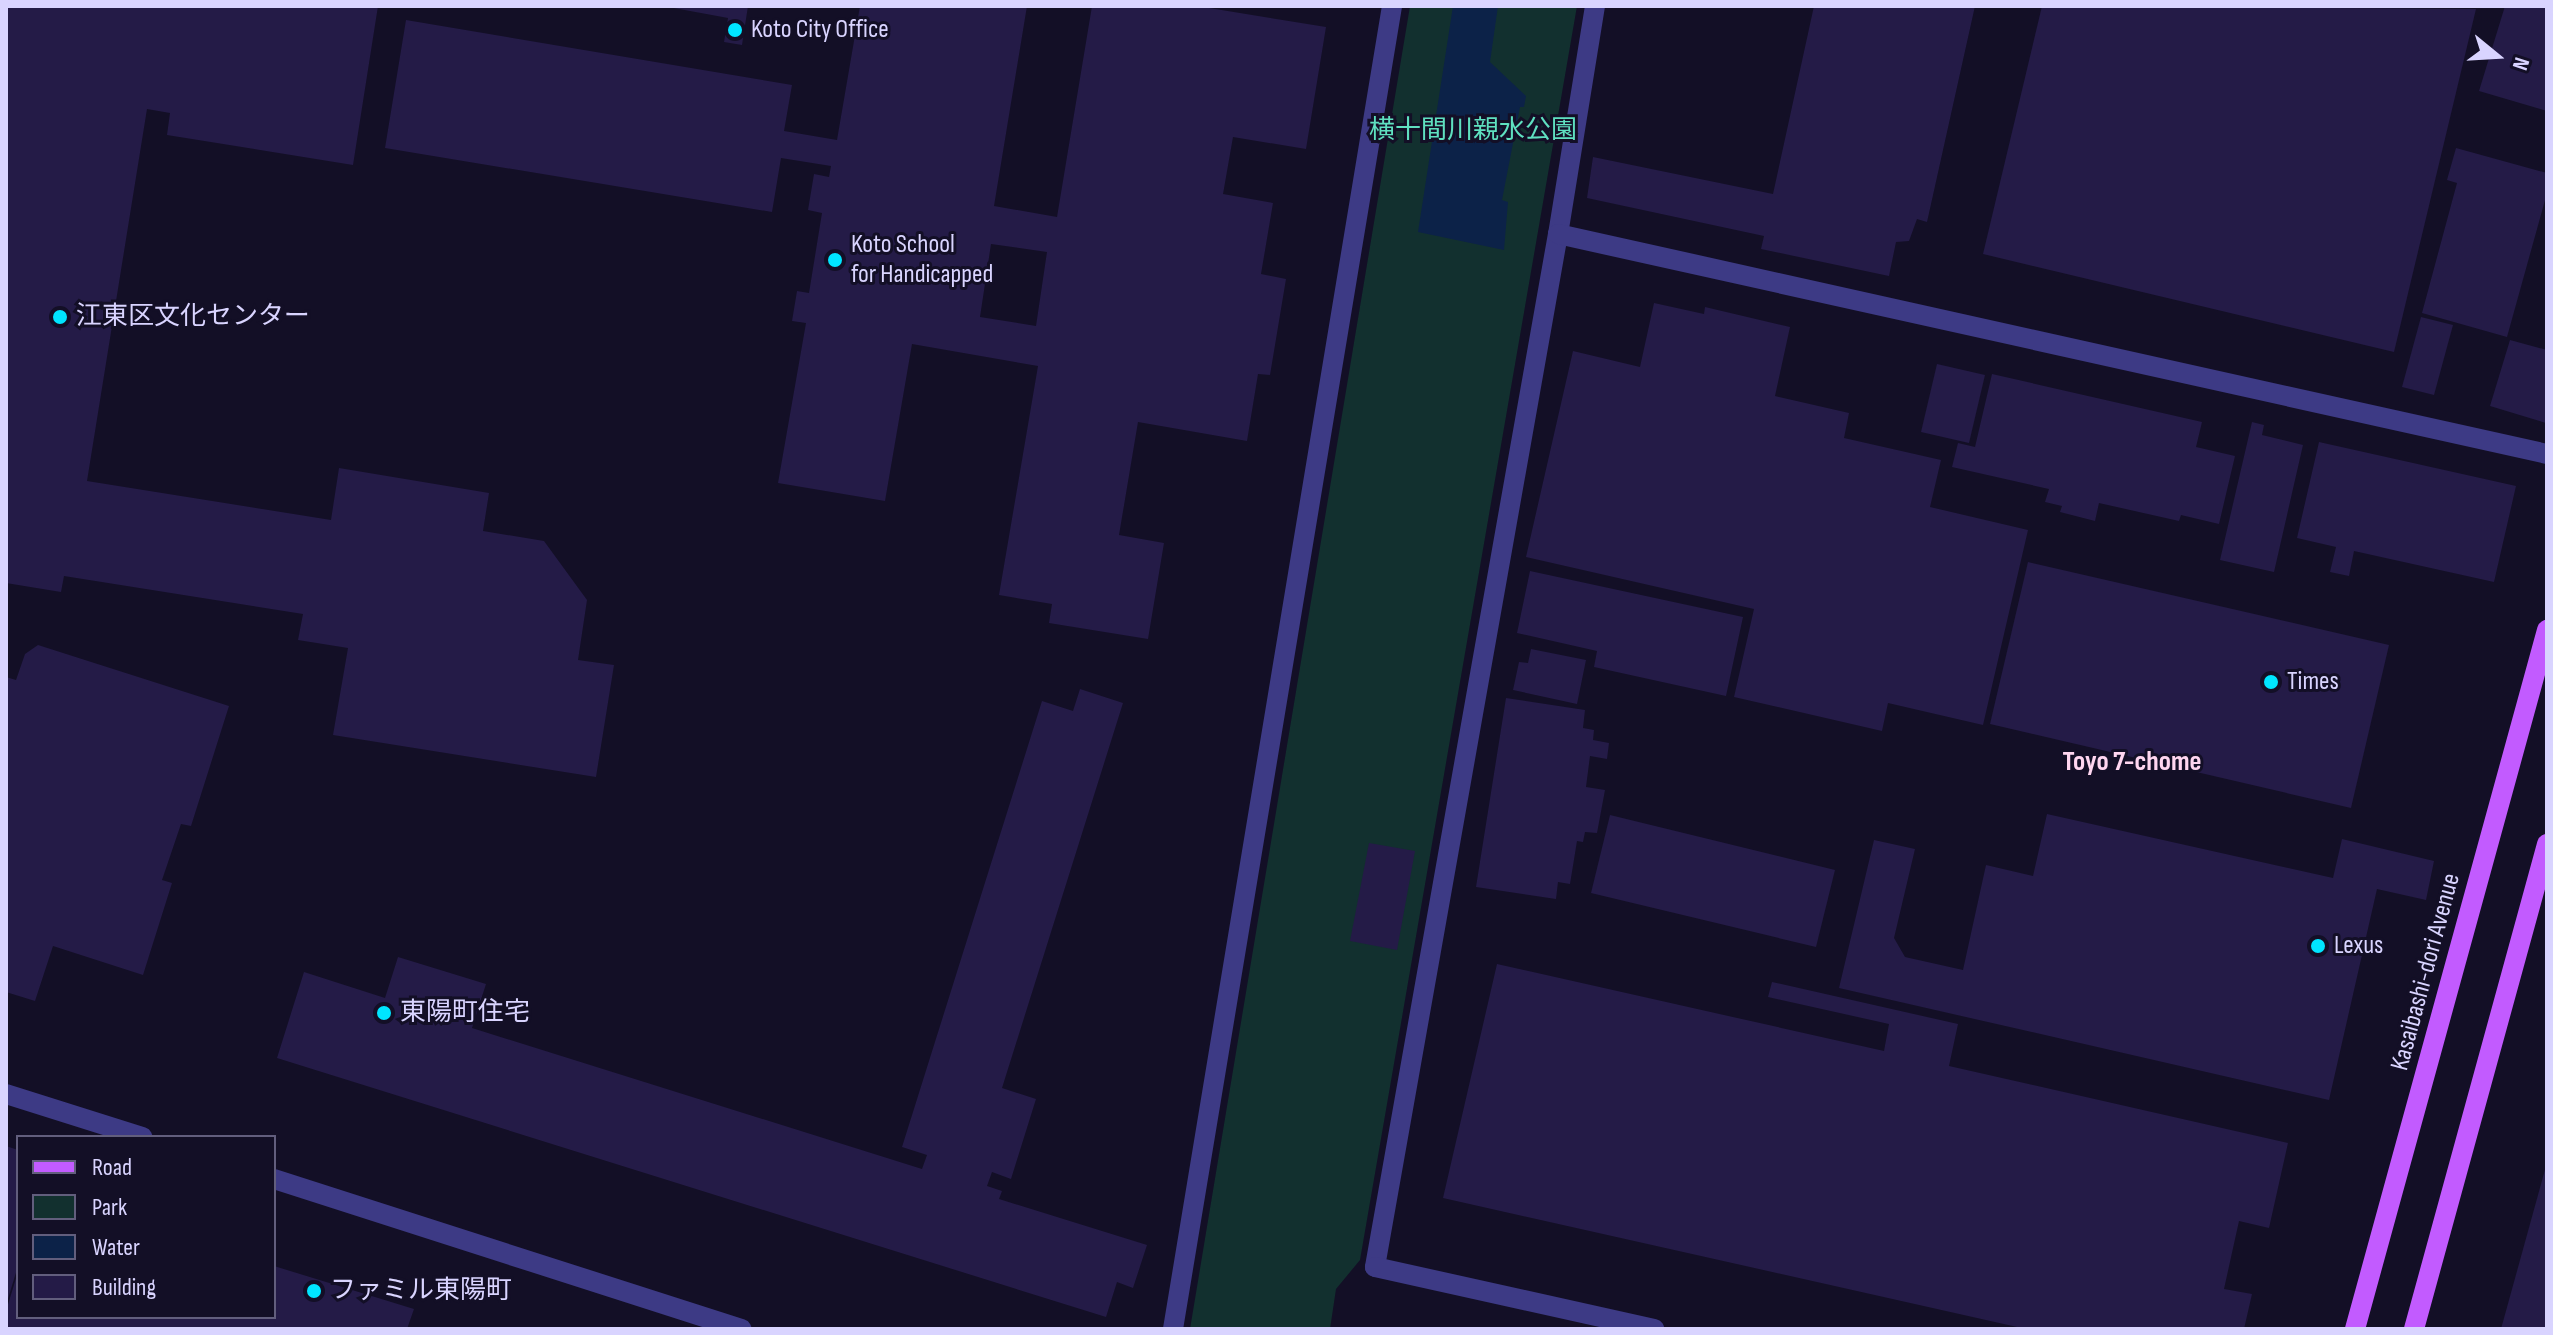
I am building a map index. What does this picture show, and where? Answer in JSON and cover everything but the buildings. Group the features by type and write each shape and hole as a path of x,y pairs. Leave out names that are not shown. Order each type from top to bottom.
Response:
{"main road":[{"name":"Kasaibashi-dori Avenue","path":"2355,1329 2547,630"},
{"path":"2414,1329 2547,844"}],"street":[{"path":"1173,1329 1392,6"},
{"path":"1595,6 1558,234 1375,1267 1654,1329"},
{"path":"1558,234 2547,454"},
{"path":"6,1094 136,1135"},
{"path":"276,1180 742,1329"}],"green space":[{"name":"横十間川親水公園","path":"1410,6 1577,6 1360,1260 1336,1289 1330,1329 1190,1329"}],"water":[{"path":"1453,6 1498,6 1490,62 1526,96 1524,107 1520,107 1502,200 1508,202 1504,250 1418,232"}],"place":[{"name":"Koto City Office","path":"735,30"},
{"name":"Koto School for Handicapped","path":"835,260"},
{"name":"江東区文化センター","path":"60,317"},
{"name":"Times","path":"2271,682"},
{"name":"Lexus","path":"2318,946"},
{"name":"東陽町住宅","path":"384,1013"},
{"name":"ファミル東陽町","path":"314,1291"}],"district":[{"name":"Toyo 7-chome","path":"2132,762"}]}
